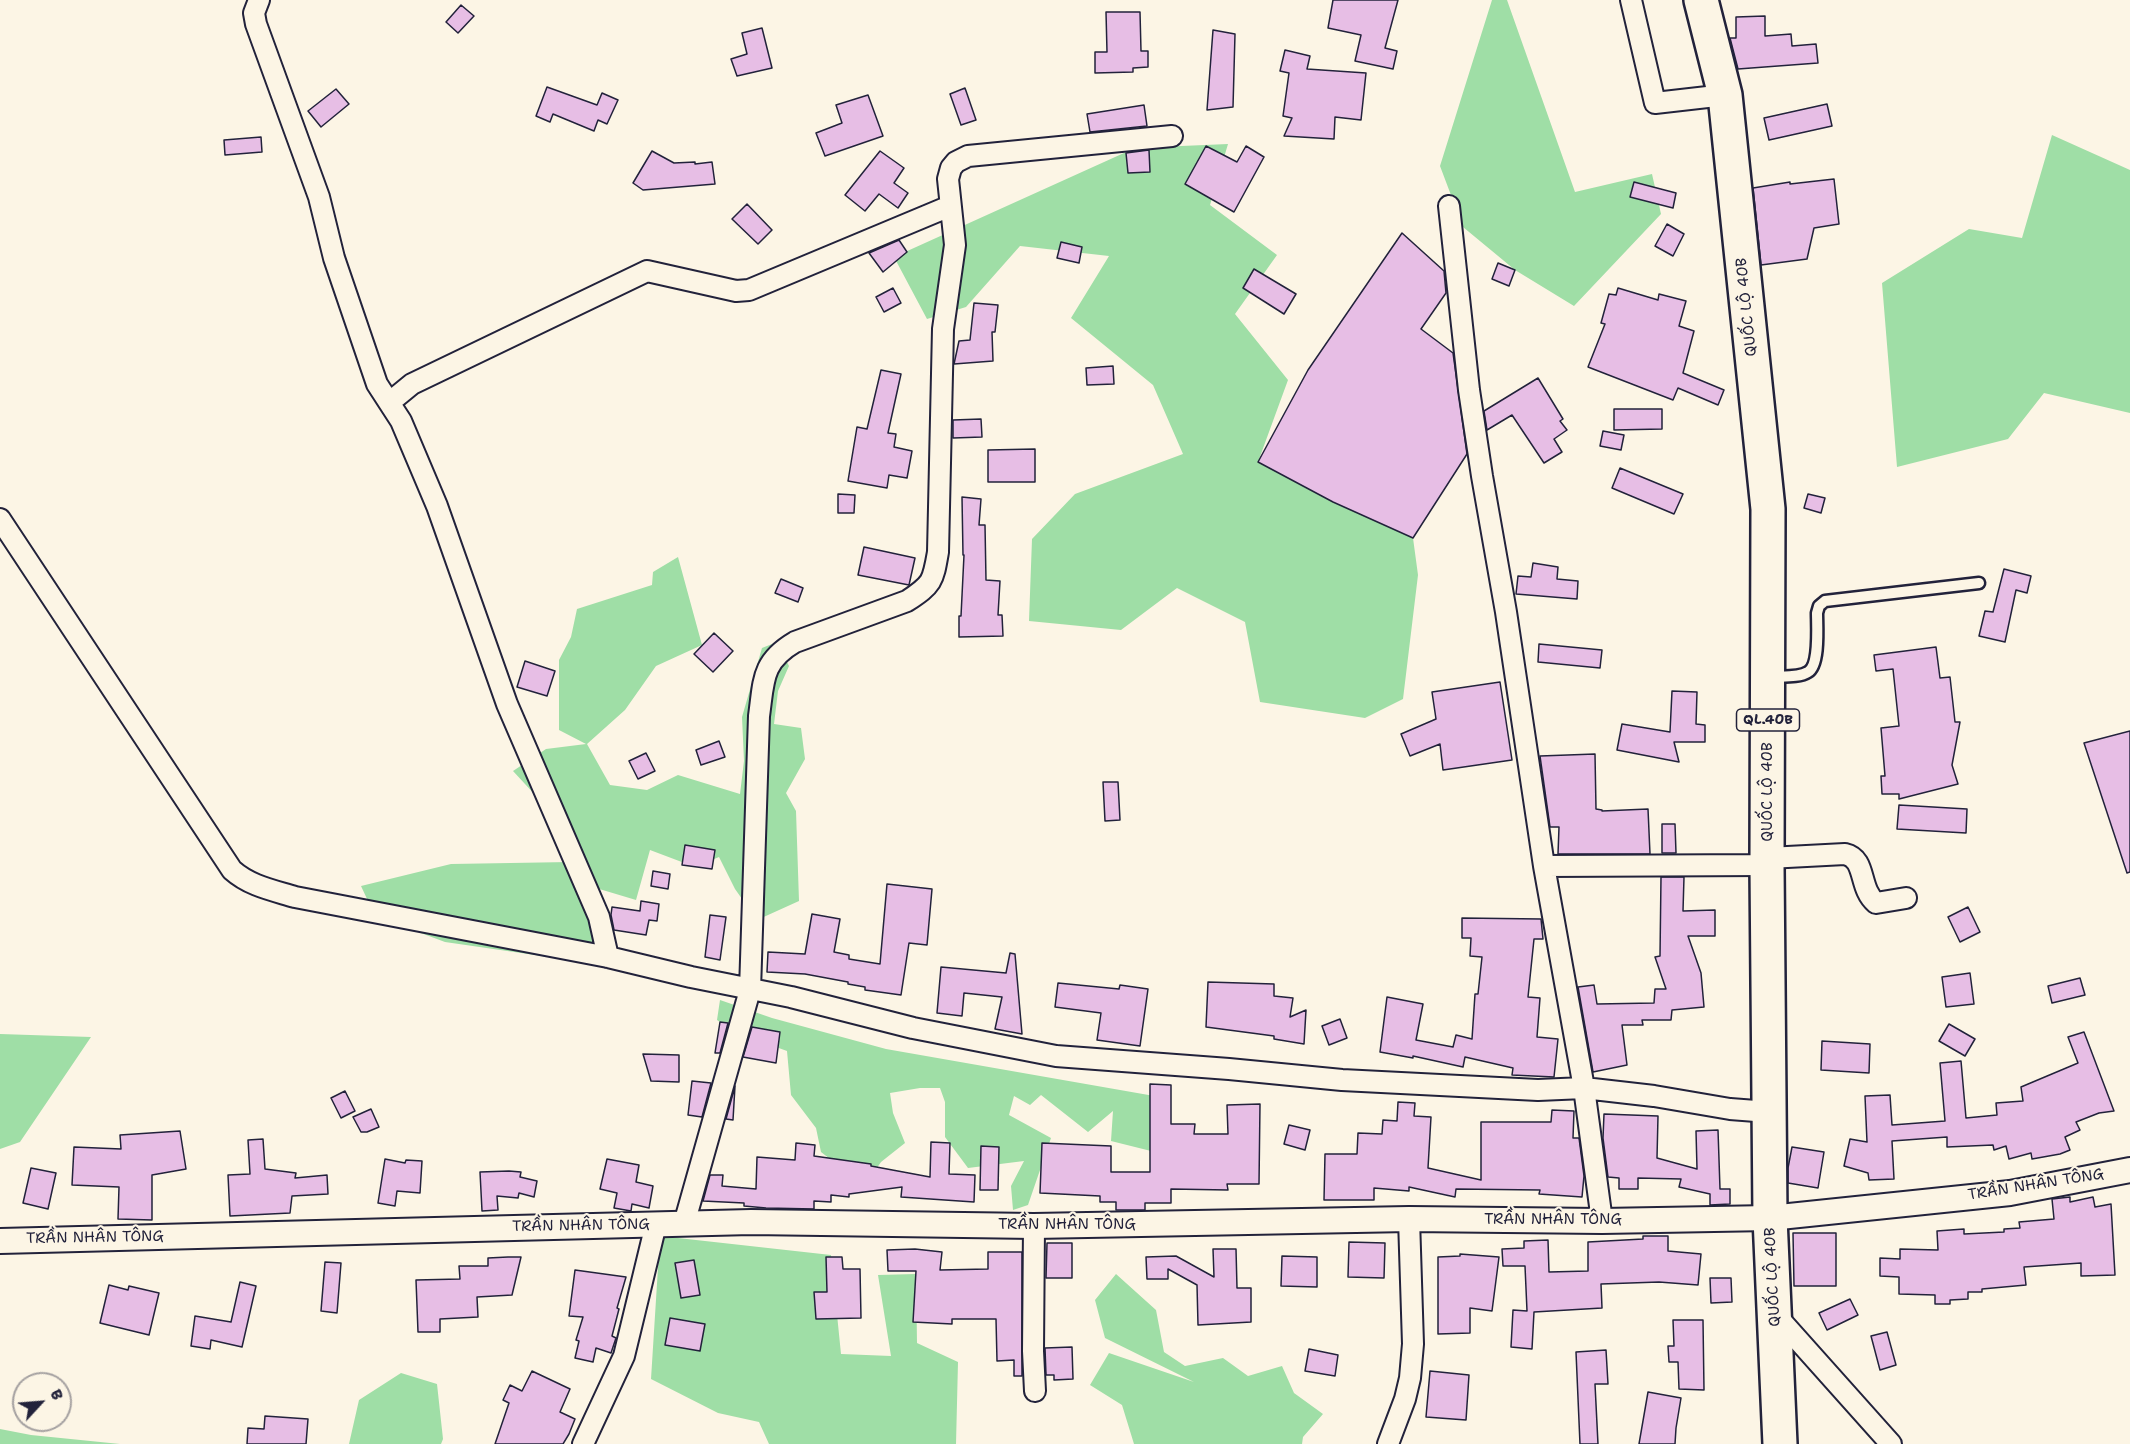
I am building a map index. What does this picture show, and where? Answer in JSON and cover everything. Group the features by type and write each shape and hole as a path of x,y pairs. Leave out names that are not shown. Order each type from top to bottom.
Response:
{"highway":[{"name":"QUỐC LỘ 40B","path":"1701,0 1725,95 1768,509 1768,1112 1770,1218 1780,1444"}],"street":[{"path":"259,0 254,13 256,24 320,197 334,258 362,343 377,384 401,421 437,506 507,704 595,906 604,933 608,957"},
{"path":"1631,0 1655,103 1725,95"},
{"path":"684,1224 750,990 759,716 765,671 780,651 795,642 907,601 933,580 938,552 943,329 955,245 948,179 951,168 956,162 968,156 1172,136"},
{"path":"390,402 412,384 647,271 736,291 749,290 951,206"},
{"path":"1449,206 1471,401 1506,612 1544,866 1584,1088 1602,1221"},
{"path":"0,519 232,870 256,886 295,897 608,957 750,990 791,997 913,1028 1056,1056 1342,1080 1538,1090 1584,1088 1654,1096 1730,1109 1768,1112"},
{"path":"1544,866 1767,861 1845,854 1853,856 1857,861 1866,893 1876,903 1906,898"},
{"name":"TRẦN NHÂN TÔNG","path":"0,1240 751,1222 1034,1226 1409,1219 1602,1221 1770,1218 2010,1193 2130,1170"},
{"path":"1388,1444 1405,1400 1410,1378 1413,1344 1409,1219"},
{"path":"583,1444 624,1356 656,1224"},
{"path":"1034,1226 1035,1391"},
{"path":"1774,1313 1891,1444"}],"lane":[{"path":"1767,678 1802,674 1809,672 1814,666 1817,613 1819,606 1825,601 1979,583"}],"green space":[{"path":"1492,0 1507,0 1575,192 1652,174 1661,214 1574,306 1515,270 1463,227 1440,166"},
{"path":"2052,135 2130,170 2130,413 2044,393 2008,439 1897,467 1882,283 1969,229 2022,238"},
{"path":"1228,144 1210,205 1277,255 1235,314 1288,380 1258,462 1413,538 1418,575 1403,699 1365,718 1260,702 1245,622 1177,588 1121,630 1029,621 1032,539 1075,494 1183,454 1153,385 1071,318 1109,256 1020,246 966,307 927,319 894,257 1135,148"},
{"path":"678,557 702,645 656,666 625,710 587,744 610,785 647,790 678,775 740,794 744,761 742,717 762,648 777,642 789,666 778,691 774,724 801,728 805,759 786,793 796,811 799,901 757,920 735,889 719,857 695,867 650,850 636,900 596,888 537,797 513,771 546,749 586,744 559,730 559,660 571,637 577,609 652,585 653,572"},
{"path":"570,862 611,966 445,942 375,916 361,886 451,864"},
{"path":"720,1000 772,1018 886,1049 1160,1097 1151,1151 1111,1141 1113,1111 1088,1132 1041,1095 1030,1105 1014,1096 1009,1115 1051,1138 1028,1205 1013,1210 1011,1186 1024,1161 968,1168 945,1137 945,1102 940,1088 920,1088 890,1093 893,1113 905,1143 881,1162 870,1178 848,1173 821,1152 816,1128 791,1095 787,1051 735,1032 717,1020"},
{"path":"0,1034 91,1037 20,1142 0,1149"},
{"path":"660,1236 831,1255 841,1354 891,1356 878,1275 916,1274 917,1343 958,1362 956,1444 769,1444 759,1422 718,1413 651,1379"},
{"path":"1116,1274 1156,1310 1164,1352 1185,1366 1223,1358 1248,1376 1282,1366 1294,1393 1323,1414 1303,1437 1302,1444 1134,1444 1122,1405 1090,1385 1109,1353 1194,1382 1105,1338 1095,1300"},
{"path":"401,1373 437,1384 443,1439 441,1444 349,1444 359,1400"},
{"path":"0,1429 31,1435 120,1444 0,1444"}],"building":[{"path":"1333,0 1398,0 1385,48 1397,51 1393,69 1355,61 1361,35 1328,28"},
{"path":"461,5 474,16 458,33 446,22"},
{"path":"1106,12 1140,12 1141,51 1148,51 1148,67 1133,68 1133,72 1095,73 1095,52 1107,52"},
{"path":"1765,16 1765,36 1791,34 1792,46 1816,44 1818,63 1738,69 1730,38 1736,38 1736,17"},
{"path":"762,28 772,68 737,76 731,59 747,54 742,33"},
{"path":"1213,30 1235,34 1233,107 1207,110"},
{"path":"1285,50 1310,56 1307,69 1366,73 1361,120 1335,117 1334,139 1284,136 1292,118 1283,116 1289,73 1280,71"},
{"path":"547,87 597,105 602,93 618,100 607,124 598,120 594,131 553,114 550,122 536,116"},
{"path":"965,88 976,120 961,125 950,94"},
{"path":"336,89 349,104 321,127 308,111"},
{"path":"868,95 883,136 825,156 816,133 842,123 836,105"},
{"path":"1827,104 1832,126 1769,140 1764,118"},
{"path":"1144,105 1147,126 1090,132 1087,114"},
{"path":"261,137 262,152 225,155 224,140"},
{"path":"1206,146 1237,162 1246,146 1264,157 1234,212 1185,184"},
{"path":"1149,150 1150,172 1128,173 1126,153"},
{"path":"652,151 674,163 712,162 715,184 643,190 633,183"},
{"path":"880,151 904,168 894,183 908,193 898,208 879,194 865,211 845,195"},
{"path":"1834,179 1839,224 1814,228 1807,259 1761,265 1753,188 1790,182 1790,184"},
{"path":"1634,182 1676,193 1673,208 1630,197"},
{"path":"747,204 772,230 758,244 732,219"},
{"path":"1667,224 1684,234 1673,256 1655,246"},
{"path":"1402,233 1444,271 1446,293 1421,329 1453,353 1467,454 1413,538 1333,502 1258,462 1308,370"},
{"path":"899,240 907,252 883,272 869,253"},
{"path":"1061,242 1082,247 1079,263 1057,258"},
{"path":"1498,263 1515,270 1509,286 1492,279"},
{"path":"1254,269 1296,294 1284,314 1243,288"},
{"path":"893,288 901,303 884,312 876,297"},
{"path":"1618,288 1658,300 1659,294 1686,301 1679,326 1694,331 1683,373 1724,390 1718,405 1678,388 1673,400 1588,367 1605,324 1601,323 1609,294 1616,295"},
{"path":"974,303 998,305 995,332 992,332 993,361 954,364 959,341 970,340"},
{"path":"1113,366 1114,384 1087,385 1086,368"},
{"path":"881,370 901,374 888,433 896,434 894,447 912,451 907,478 889,475 887,488 848,481 857,427 867,429"},
{"path":"1538,378 1563,419 1560,421 1567,430 1554,439 1562,452 1544,463 1512,415 1487,430 1484,411"},
{"path":"1614,409 1662,409 1662,429 1614,430"},
{"path":"981,419 982,437 953,438 953,420"},
{"path":"1603,431 1624,435 1621,450 1600,446"},
{"path":"1035,449 1035,482 988,482 988,450"},
{"path":"1620,468 1683,494 1674,514 1612,488"},
{"path":"838,494 855,495 854,513 838,513"},
{"path":"1808,494 1825,498 1821,513 1804,508"},
{"path":"962,497 981,499 979,525 985,525 986,580 1000,581 998,615 1002,615 1003,636 959,637 964,555"},
{"path":"864,547 915,558 909,585 858,575"},
{"path":"1533,563 1558,567 1557,579 1578,581 1577,599 1516,594 1518,576 1531,577"},
{"path":"2004,569 2031,576 2027,593 2016,590 2005,642 1979,636 1985,611 1993,612"},
{"path":"781,579 803,588 798,602 775,593"},
{"path":"714,633 733,651 713,672 694,654"},
{"path":"1539,644 1602,650 1600,668 1538,662"},
{"path":"1936,647 1940,678 1950,677 1955,722 1960,722 1952,765 1958,784 1899,799 1899,794 1882,794 1881,776 1885,776 1881,728 1899,726 1893,669 1876,671 1874,655"},
{"path":"525,661 555,671 547,696 517,687"},
{"path":"1500,682 1512,760 1443,770 1440,744 1410,756 1401,734 1436,719 1432,692"},
{"path":"1672,691 1697,692 1696,724 1705,725 1705,742 1674,742 1679,762 1617,750 1622,724 1670,732"},
{"path":"2130,731 2130,872 2127,873 2084,743"},
{"path":"719,741 725,757 701,765 696,750"},
{"path":"646,753 655,771 638,779 629,761"},
{"path":"1595,754 1596,809 1602,811 1648,809 1650,854 1558,854 1559,827 1550,827 1540,756"},
{"path":"1103,782 1118,782 1120,820 1105,821"},
{"path":"1899,805 1967,809 1966,833 1897,829"},
{"path":"1662,824 1675,824 1676,853 1662,853"},
{"path":"685,845 715,850 712,869 682,865"},
{"path":"653,871 670,874 668,889 651,886"},
{"path":"1661,877 1684,877 1683,911 1715,910 1715,936 1688,936 1701,973 1704,1007 1672,1010 1671,1020 1642,1020 1643,1025 1622,1025 1627,1065 1593,1072 1578,987 1594,985 1597,1004 1654,1003 1655,989 1666,989 1655,957 1660,956"},
{"path":"887,884 932,889 927,945 909,943 901,995 865,990 865,987 848,984 848,982 805,974 767,972 768,952 805,954 812,914 840,919 834,952 849,955 849,959 880,964"},
{"path":"641,901 659,904 657,921 649,920 646,935 614,930 612,907 640,911"},
{"path":"1968,907 1980,932 1960,942 1948,917"},
{"path":"710,915 726,917 720,960 705,957"},
{"path":"1462,918 1541,919 1543,939 1534,939 1528,997 1540,998 1537,1037 1558,1039 1554,1077 1512,1075 1513,1068 1465,1057 1463,1067 1413,1056 1413,1058 1380,1052 1387,997 1423,1004 1416,1040 1453,1047 1456,1035 1472,1039 1475,994 1478,994 1482,957 1470,956 1471,938 1462,938"},
{"path":"1010,953 1015,954 1022,1034 995,1029 1002,997 964,993 962,1016 937,1013 941,967 1006,973"},
{"path":"1970,973 1974,1004 1946,1007 1942,977"},
{"path":"2080,978 2085,995 2052,1003 2048,986"},
{"path":"1208,982 1274,984 1274,996 1293,998 1290,1017 1306,1010 1304,1044 1274,1039 1274,1036 1206,1027"},
{"path":"1058,983 1119,989 1120,985 1148,989 1140,1046 1097,1040 1101,1013 1055,1007"},
{"path":"1340,1019 1347,1038 1329,1045 1322,1026"},
{"path":"720,1022 728,1023 720,1053 715,1053"},
{"path":"1949,1024 1975,1039 1965,1056 1939,1041"},
{"path":"752,1027 780,1032 776,1063 743,1057"},
{"path":"2084,1032 2114,1111 2099,1113 2076,1122 2080,1130 2065,1137 2070,1150 2032,1159 2031,1153 2009,1159 2006,1146 1994,1150 1993,1145 1947,1147 1947,1137 1892,1141 1894,1179 1869,1180 1868,1173 1844,1166 1850,1139 1867,1142 1865,1096 1890,1095 1892,1125 1945,1121 1940,1063 1961,1061 1966,1118 1997,1115 1996,1103 2023,1101 2021,1087 2078,1063 2068,1037"},
{"path":"1822,1041 1870,1044 1869,1073 1821,1070"},
{"path":"643,1054 679,1055 679,1082 651,1081"},
{"path":"692,1081 711,1083 702,1117 688,1115"},
{"path":"1150,1084 1171,1085 1171,1124 1195,1124 1194,1134 1228,1134 1227,1105 1260,1104 1259,1184 1227,1184 1228,1190 1171,1189 1171,1203 1145,1203 1145,1210 1116,1210 1116,1202 1100,1202 1100,1196 1040,1193 1042,1143 1111,1146 1111,1172 1150,1172"},
{"path":"735,1086 733,1120 726,1119"},
{"path":"345,1091 355,1111 341,1118 331,1098"},
{"path":"1398,1102 1415,1103 1414,1116 1431,1117 1428,1168 1481,1180 1481,1122 1551,1122 1552,1110 1574,1111 1573,1138 1579,1138 1584,1176 1582,1197 1539,1194 1540,1190 1456,1189 1455,1197 1409,1187 1409,1191 1374,1188 1374,1200 1324,1200 1325,1154 1357,1154 1358,1133 1382,1134 1383,1120 1397,1121"},
{"path":"371,1109 379,1127 361,1132 353,1117"},
{"path":"1604,1114 1658,1116 1657,1158 1697,1169 1696,1131 1718,1130 1720,1189 1730,1189 1730,1204 1710,1205 1710,1194 1679,1187 1681,1179 1638,1178 1638,1189 1619,1189 1619,1178 1608,1177 1603,1138"},
{"path":"1289,1125 1310,1130 1305,1150 1284,1144"},
{"path":"180,1131 186,1169 152,1175 152,1220 118,1219 119,1187 72,1185 74,1147 121,1149 120,1135"},
{"path":"263,1139 265,1169 296,1173 295,1178 327,1175 328,1194 292,1196 290,1213 230,1216 228,1175 250,1174 248,1140"},
{"path":"931,1142 950,1143 949,1174 975,1175 974,1202 901,1197 902,1187 849,1194 849,1197 831,1195 831,1202 814,1201 814,1209 766,1208 744,1206 744,1203 703,1201 710,1175 723,1175 722,1186 756,1189 757,1157 795,1160 796,1143 815,1145 814,1156 871,1164 871,1166 930,1177"},
{"path":"981,1146 999,1147 998,1190 980,1190"},
{"path":"1792,1147 1824,1152 1818,1188 1788,1183"},
{"path":"385,1159 405,1163 406,1160 422,1161 420,1193 397,1191 395,1206 378,1203"},
{"path":"607,1159 639,1165 636,1182 653,1186 649,1208 632,1204 631,1211 614,1208 617,1193 600,1189"},
{"path":"31,1168 56,1173 48,1209 23,1203"},
{"path":"480,1172 521,1172 520,1177 537,1181 534,1197 519,1193 518,1198 497,1196 498,1210 482,1211"},
{"path":"2070,1197 2070,1202 2093,1197 2095,1207 2111,1204 2115,1275 2081,1276 2081,1263 2024,1267 2026,1285 1968,1292 1968,1299 1950,1300 1950,1304 1935,1304 1935,1295 1899,1294 1899,1277 1880,1276 1880,1258 1900,1259 1900,1249 1938,1250 1937,1231 1964,1229 1964,1234 2004,1232 2004,1229 2020,1228 2019,1222 2054,1219 2052,1199"},
{"path":"1793,1233 1836,1233 1836,1286 1794,1286"},
{"path":"1643,1236 1668,1236 1668,1251 1701,1254 1698,1285 1659,1282 1601,1284 1602,1308 1534,1312 1532,1349 1511,1347 1513,1310 1527,1311 1525,1266 1503,1266 1502,1249 1524,1248 1524,1241 1548,1240 1549,1272 1588,1271 1588,1242 1643,1239"},
{"path":"1349,1242 1385,1243 1384,1278 1348,1277"},
{"path":"1047,1243 1072,1243 1072,1278 1046,1278"},
{"path":"915,1249 942,1252 940,1270 988,1269 988,1252 1022,1252 1022,1376 1014,1376 1014,1360 997,1361 996,1319 952,1319 952,1324 913,1322 916,1271 888,1271 887,1250"},
{"path":"1213,1249 1236,1249 1237,1288 1251,1288 1251,1322 1198,1325 1197,1285 1168,1269 1168,1279 1147,1279 1146,1257 1176,1256 1214,1277"},
{"path":"1460,1254 1499,1257 1492,1311 1470,1308 1470,1333 1438,1334 1438,1257 1460,1256"},
{"path":"1282,1256 1317,1257 1317,1287 1281,1286"},
{"path":"521,1257 512,1295 477,1297 478,1317 440,1319 440,1332 418,1332 416,1280 460,1279 459,1266 488,1266 488,1258"},
{"path":"826,1257 842,1257 843,1269 860,1269 861,1318 816,1319 814,1292 827,1292"},
{"path":"694,1260 700,1295 681,1298 675,1263"},
{"path":"325,1262 341,1263 337,1313 321,1311"},
{"path":"575,1270 626,1277 617,1308 619,1309 612,1336 616,1338 611,1353 596,1348 593,1362 575,1358 579,1341 576,1340 583,1317 569,1316"},
{"path":"1710,1278 1731,1278 1732,1302 1711,1303"},
{"path":"240,1282 256,1286 242,1347 211,1340 210,1349 191,1346 195,1316 231,1322"},
{"path":"109,1285 128,1290 129,1286 159,1293 149,1335 100,1323"},
{"path":"1850,1299 1858,1315 1827,1330 1819,1313"},
{"path":"670,1318 705,1324 700,1351 665,1345"},
{"path":"1673,1320 1703,1320 1704,1390 1679,1389 1678,1362 1669,1362 1668,1346 1674,1346"},
{"path":"1887,1332 1896,1365 1880,1370 1871,1336"},
{"path":"1072,1347 1073,1379 1054,1380 1054,1375 1046,1375 1045,1348"},
{"path":"1309,1349 1338,1355 1335,1376 1305,1371"},
{"path":"1606,1350 1608,1384 1595,1384 1598,1444 1580,1444 1576,1352"},
{"path":"532,1371 570,1389 560,1412 575,1419 569,1434 563,1444 495,1444 509,1403 503,1400 510,1385 522,1391"},
{"path":"1430,1371 1469,1375 1466,1420 1426,1417"},
{"path":"1648,1392 1681,1398 1675,1444 1639,1444"},
{"path":"265,1416 308,1419 306,1444 247,1444 248,1428 264,1429"}]}
